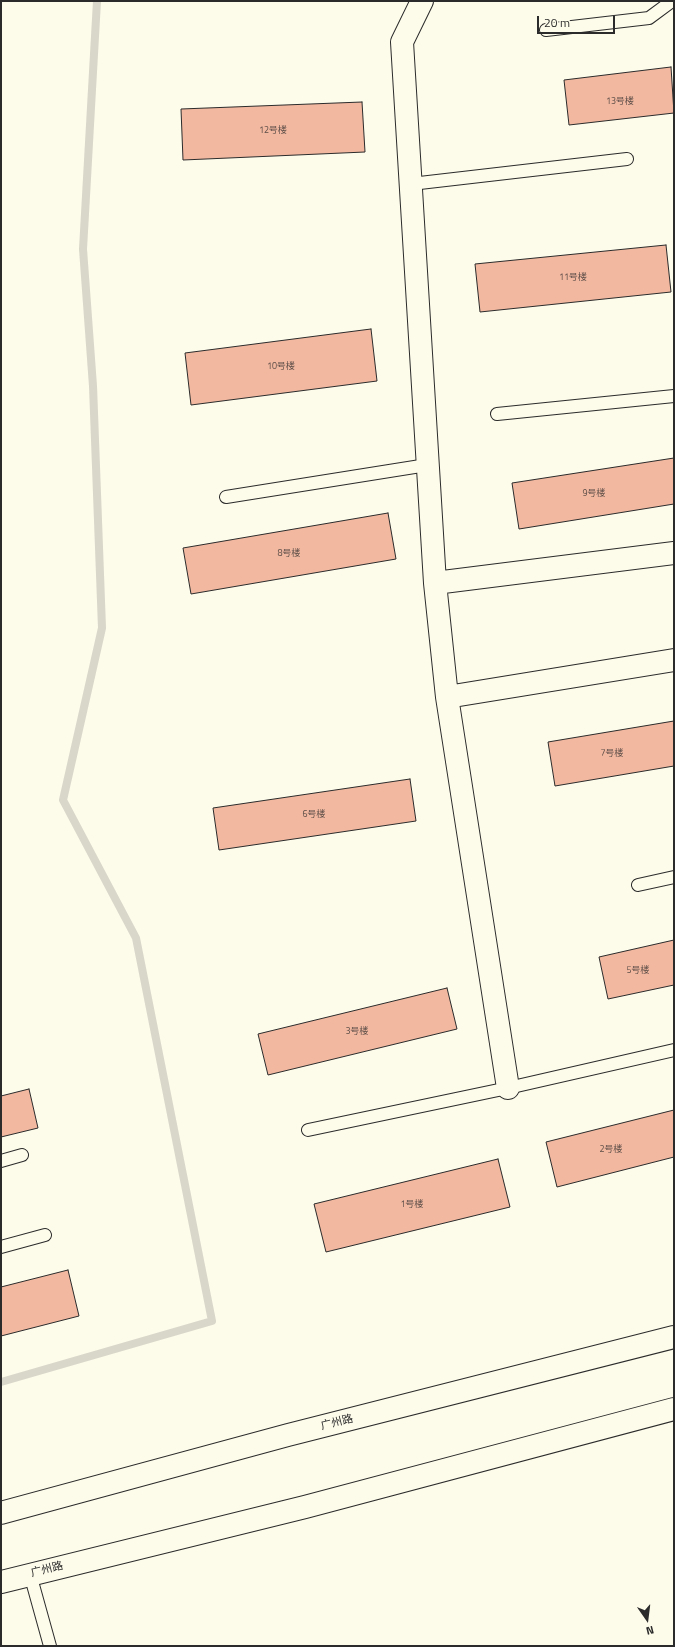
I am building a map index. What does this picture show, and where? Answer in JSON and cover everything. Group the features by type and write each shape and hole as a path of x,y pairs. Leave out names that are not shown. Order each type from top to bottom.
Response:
{"street":[{"path":"422,1 402,42 435,583 447,697 508,1088"},
{"path":"435,583 674,553"},
{"path":"447,697 674,660"},
{"name":"广州路","path":"1,1513 288,1435 674,1337"},
{"name":"广州路","path":"1,1582 304,1507 674,1409"}],"lane":[{"path":"546,30 649,18 672,1"},
{"path":"411,184 627,159"},
{"path":"497,414 674,396"},
{"path":"226,497 427,465"},
{"path":"638,885 674,877"},
{"path":"308,1130 508,1088 674,1050"},
{"path":"1,1161 22,1155"},
{"path":"1,1247 45,1235"},
{"path":"30,1574 50,1646"}],"building":[{"path":"671,67 674,113 569,125 564,80"},
{"path":"362,102 365,152 183,160 181,109"},
{"path":"666,245 671,292 480,312 475,264"},
{"path":"371,329 377,381 191,405 185,353"},
{"path":"674,458 674,504 519,529 512,483"},
{"path":"388,513 396,559 191,594 183,548"},
{"path":"674,721 674,766 555,786 548,742"},
{"path":"410,779 416,821 219,850 213,808"},
{"path":"674,940 674,985 608,999 599,957"},
{"path":"447,988 457,1029 268,1075 258,1034"},
{"path":"29,1089 38,1128 1,1137 1,1096"},
{"path":"674,1110 674,1157 557,1187 546,1142"},
{"path":"498,1159 510,1207 326,1252 314,1204"},
{"path":"68,1270 79,1316 1,1336 1,1287"}],"waterway":[{"path":"1,1382 212,1321 136,938 63,800 102,628 93,386 83,249 97,1"}]}
